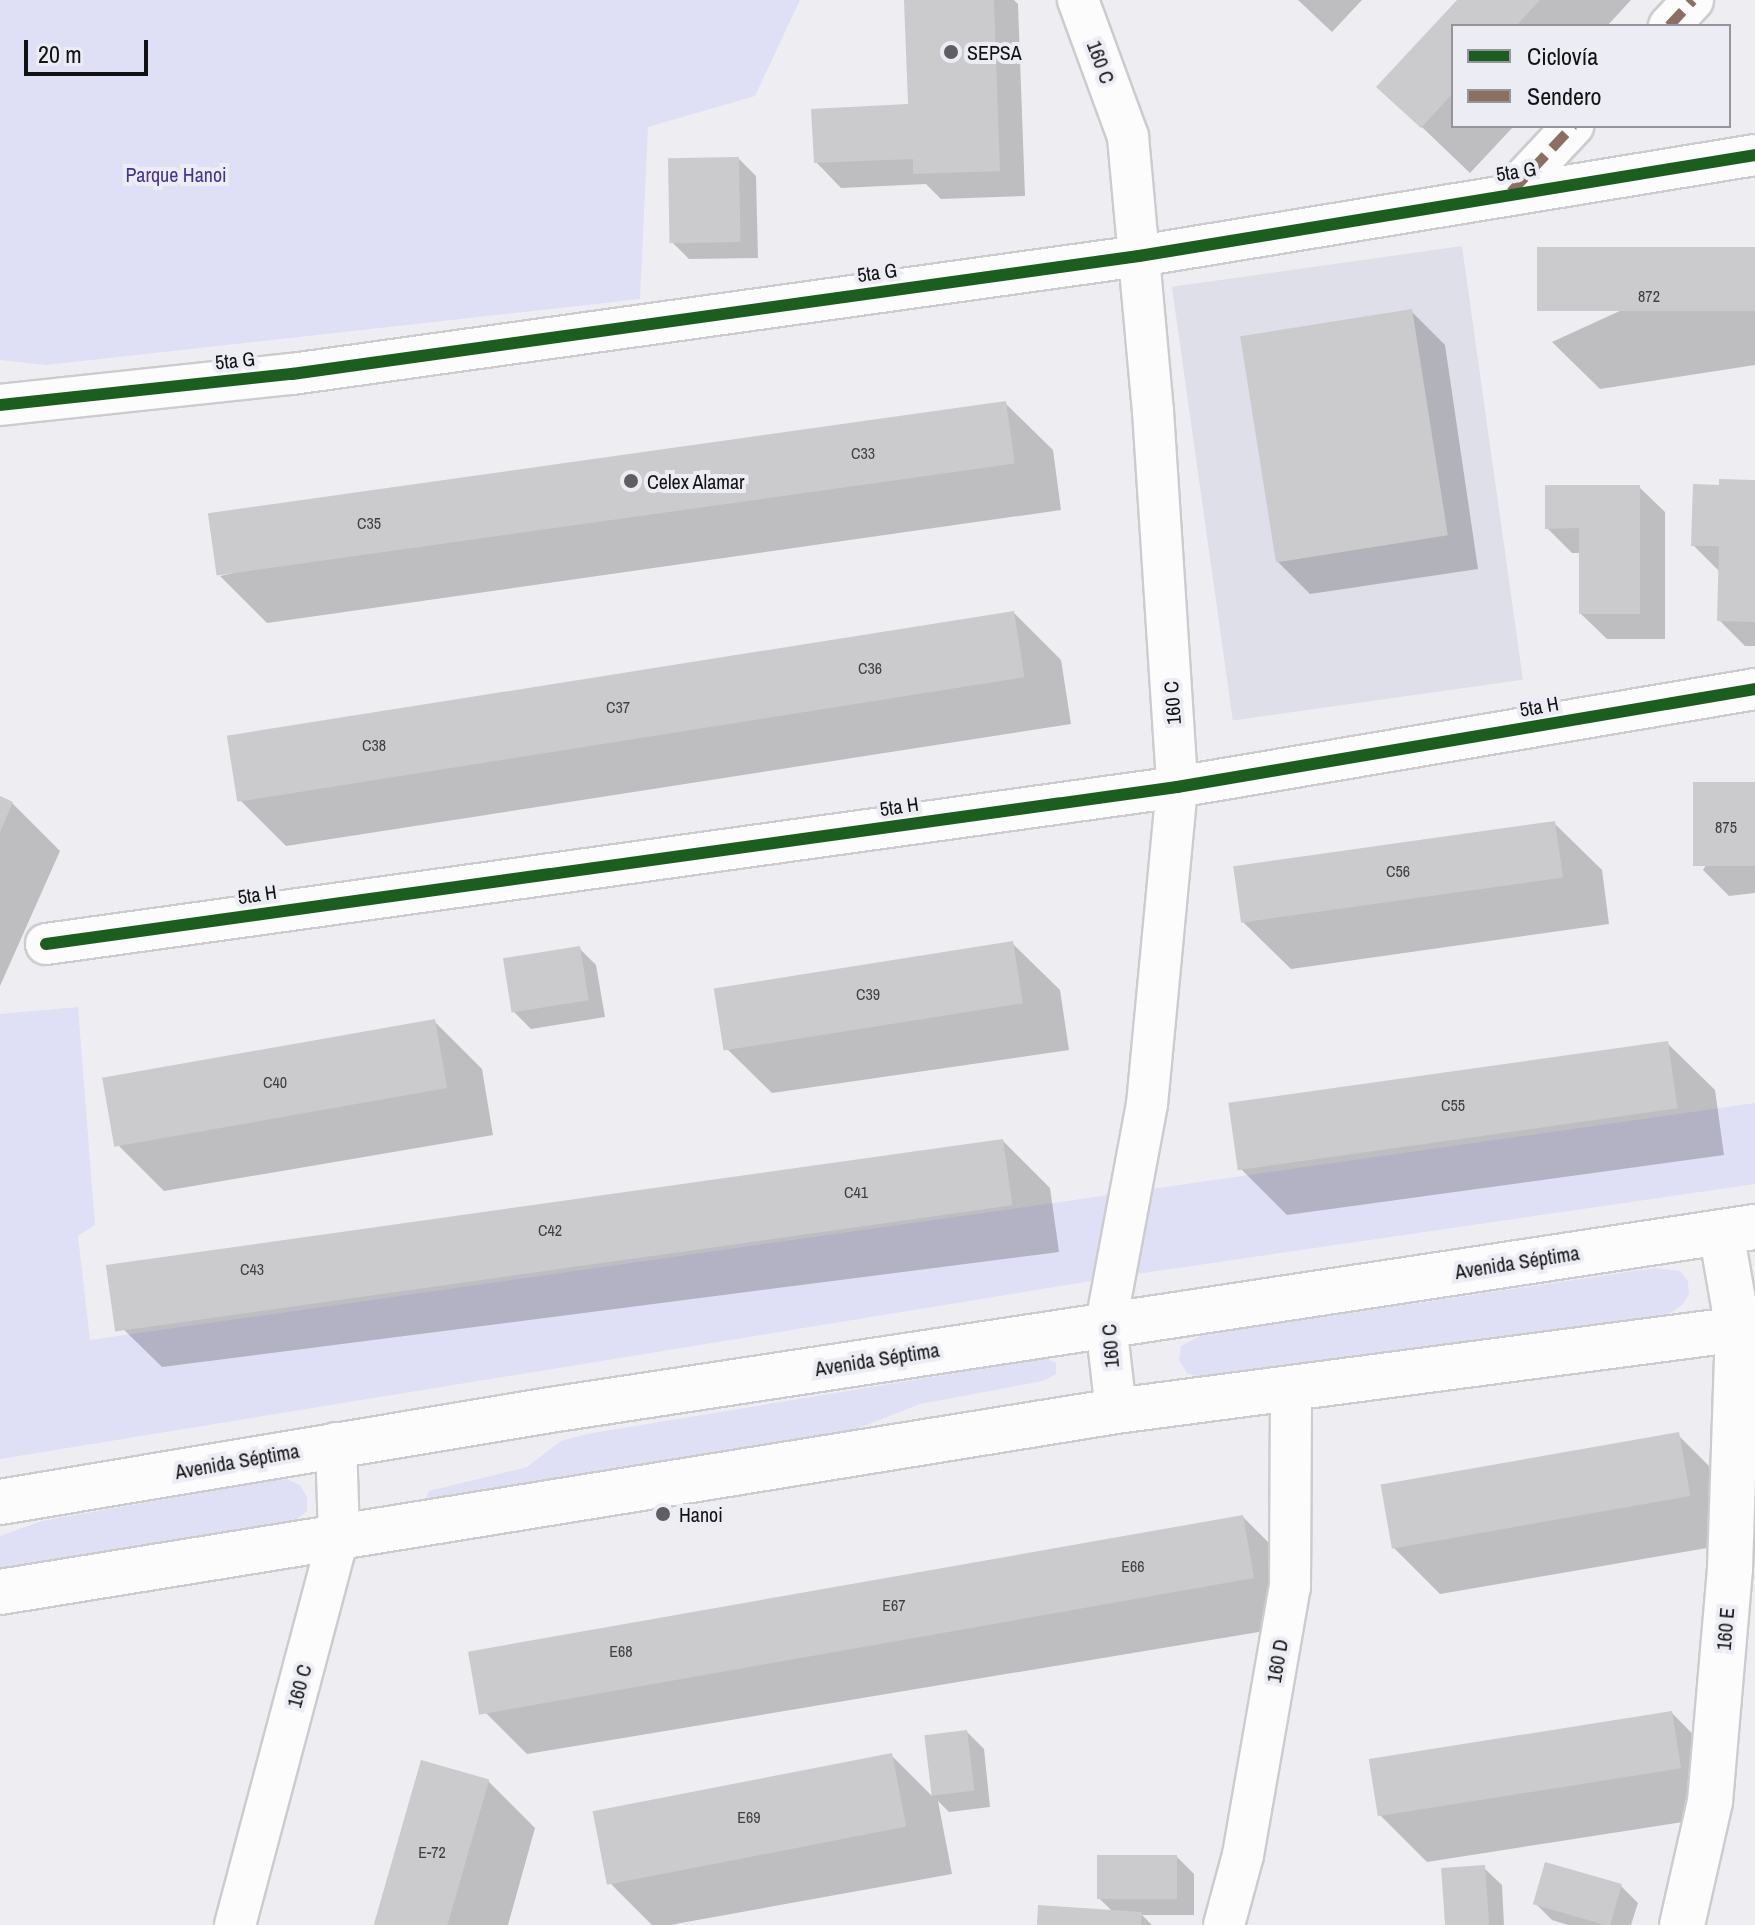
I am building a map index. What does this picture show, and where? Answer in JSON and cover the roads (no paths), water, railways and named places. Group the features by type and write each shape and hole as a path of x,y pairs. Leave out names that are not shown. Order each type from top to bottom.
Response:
{"main road":[{"name":"Avenida Séptima","path":"0,1502 336,1443 1738,1230"},
{"path":"0,1592 339,1534 1116,1411 1291,1392 1746,1328 1738,1230"},
{"name":"160 E","path":"1682,1925 1710,1802 1746,1328"}],"street":[{"name":"160 C","path":"1078,0 1128,137 1177,787 1147,1104 1106,1324 1116,1411"},
{"path":"1671,24 1693,0"},
{"path":"1511,192 1571,128"},
{"name":"5ta G","path":"0,405 292,374 1139,256 1511,192 1755,155"},
{"name":"5ta H","path":"46,944 1177,787 1755,689"},
{"name":"160 D","path":"1224,1925 1243,1855 1290,1587 1291,1392"},
{"name":"160 C","path":"235,1925 339,1534 336,1443"}],"place":[{"name":"SEPSA","path":"951,52"},
{"name":"Celex Alamar","path":"631,481"},
{"name":"Hanoi","path":"663,1514"}],"park label":[{"name":"Parque Hanoi","path":"176,174"}]}
